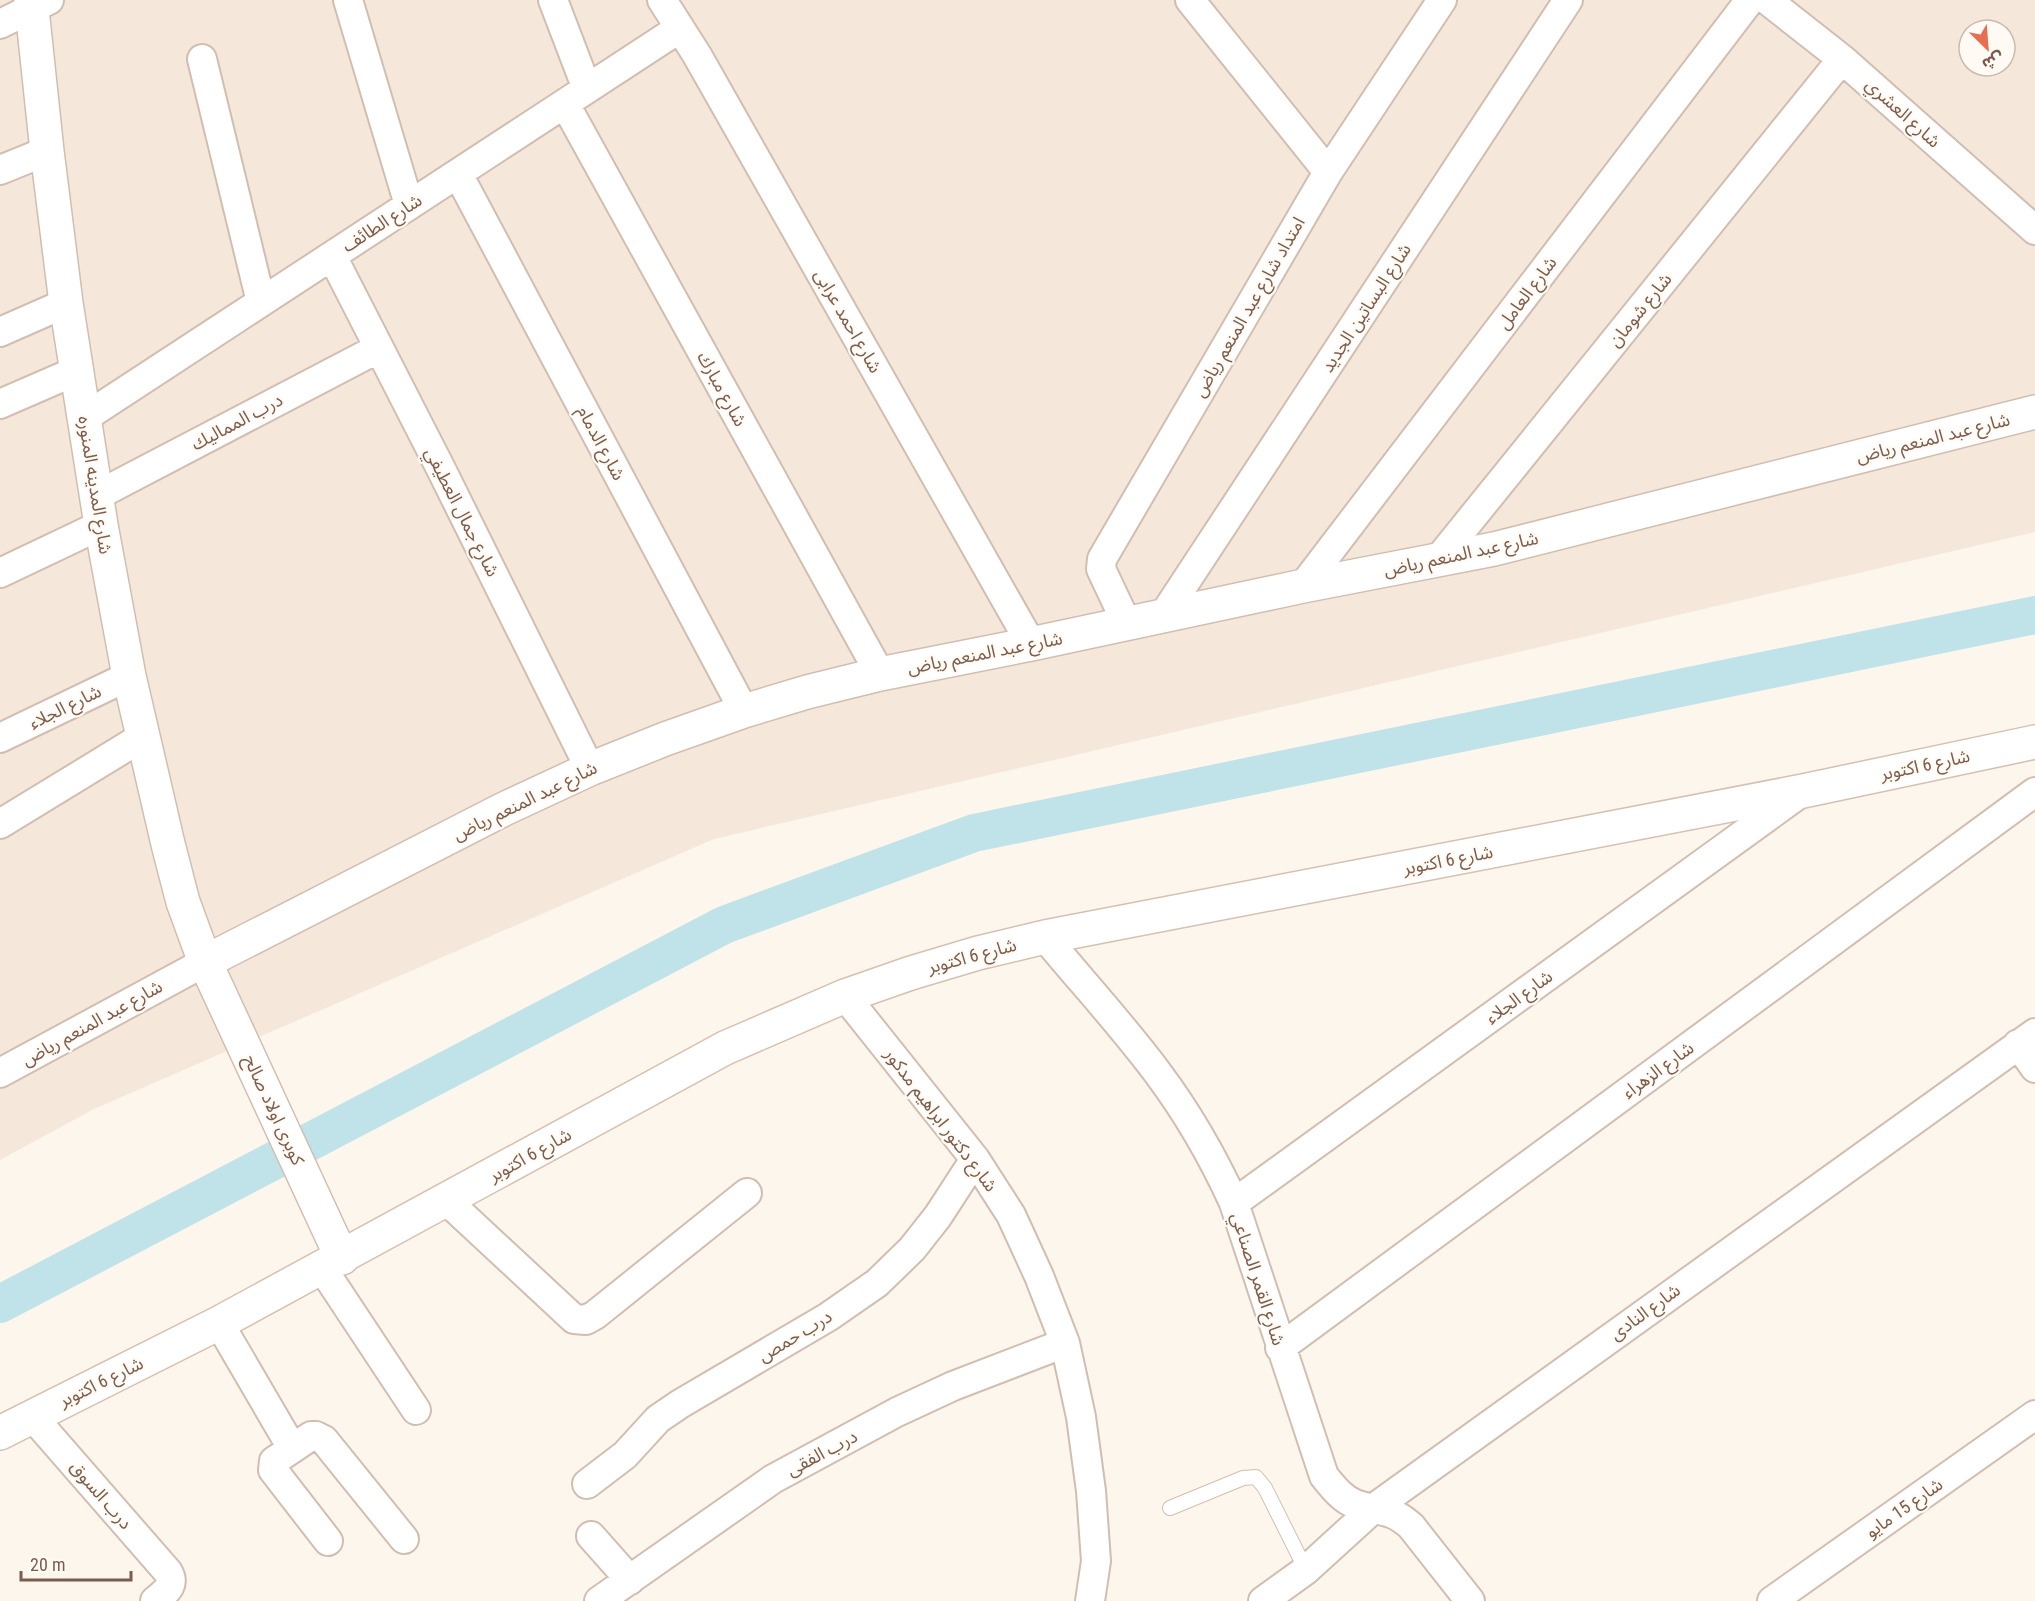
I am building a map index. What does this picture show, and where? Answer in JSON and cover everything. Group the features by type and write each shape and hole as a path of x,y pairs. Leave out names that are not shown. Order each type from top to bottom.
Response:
{"street":[{"path":"348,0 409,206"},
{"name":"شارع مبارك","path":"553,0 576,97 880,674"},
{"name":"شارع احمد عرابى","path":"662,0 1031,644"},
{"path":"1190,0 1328,171"},
{"name":"امتداد شارع عبد المنعم رياض","path":"1127,624 1101,569 1102,560 1328,171 1442,0"},
{"name":"شارع البساتين الجديد","path":"1163,616 1568,0"},
{"name":"شارع العامل","path":"1303,586 1750,0"},
{"name":"شارع العشري","path":"1767,0 1842,59 2035,230"},
{"path":"0,24 37,3"},
{"name":"شارع المدينه المنوره","path":"37,3 46,151 66,303 98,511 129,676 183,902 205,962"},
{"name":"شارع الطائف","path":"84,418 680,28"},
{"path":"202,59 261,302"},
{"name":"شارع شومان","path":"1437,561 1842,59"},
{"path":"0,170 46,151"},
{"name":"شارع الدمام","path":"458,174 744,711"},
{"name":"شارع جمال العطيفي","path":"332,256 590,769"},
{"path":"0,332 66,303"},
{"name":"درب المماليك","path":"0,573 98,511 379,348"},
{"path":"0,404 76,370"},
{"name":"شارع عبد المنعم رياض","path":"0,1073 205,962 504,809 590,769 744,711 880,674 1303,586 1494,549 2035,412"},
{"name":"شارع الجلاء","path":"0,738 129,676"},
{"path":"0,824 144,736"},
{"name":"شارع 6 اكتوبر","path":"0,1433 219,1323 332,1263 725,1048 845,996 911,973 978,953 1045,937 1803,791 2035,742"},
{"name":"شارع الجلاء","path":"1234,1203 1803,791"},
{"name":"شارع الزهراء","path":"1281,1348 2035,792"},
{"name":"شارع القمر الصناعي","path":"1045,937 1157,1072 1197,1133 1234,1203 1324,1476 1337,1492 1354,1503 1387,1510 1400,1516 1411,1526 1470,1601"},
{"name":"كوبرى اولاد صالح","path":"205,962 324,1219 332,1263"},
{"name":"شارع دكتور ابراهيم مدكور","path":"845,996 975,1159 1011,1215 1039,1276 1065,1343 1081,1417 1091,1491 1096,1562 1090,1601"},
{"path":"2026,1038 2035,1068"},
{"name":"شارع النادى","path":"1263,1601 1306,1570 1374,1508 2026,1038"},
{"name":"درب حمص","path":"587,1484 625,1455 658,1419 828,1317 877,1283 912,1249 938,1216 975,1159"},
{"path":"446,1200 574,1319 586,1320 595,1316 747,1193"},
{"path":"332,1263 416,1410"},
{"path":"219,1323 292,1448"},
{"name":"درب الفقى","path":"599,1601 773,1479 897,1412 952,1386 1065,1343"},
{"name":"شارع 15 مايو","path":"1772,1601 2035,1415"},
{"name":"درب السوق","path":"32,1416 168,1572 172,1583 170,1588 155,1601"},
{"path":"328,1541 273,1470 274,1461 311,1436 324,1440 404,1539"},
{"path":"591,1536 630,1580"}],"lane":[{"path":"1170,1508 1243,1478 1256,1477 1265,1488 1306,1570"}],"shaded area":[{"path":"0,0 2035,0 2035,532 714,839 94,1109 0,1160"}],"waterway":[{"path":"0,1304 724,925 974,833 2035,615"}]}
